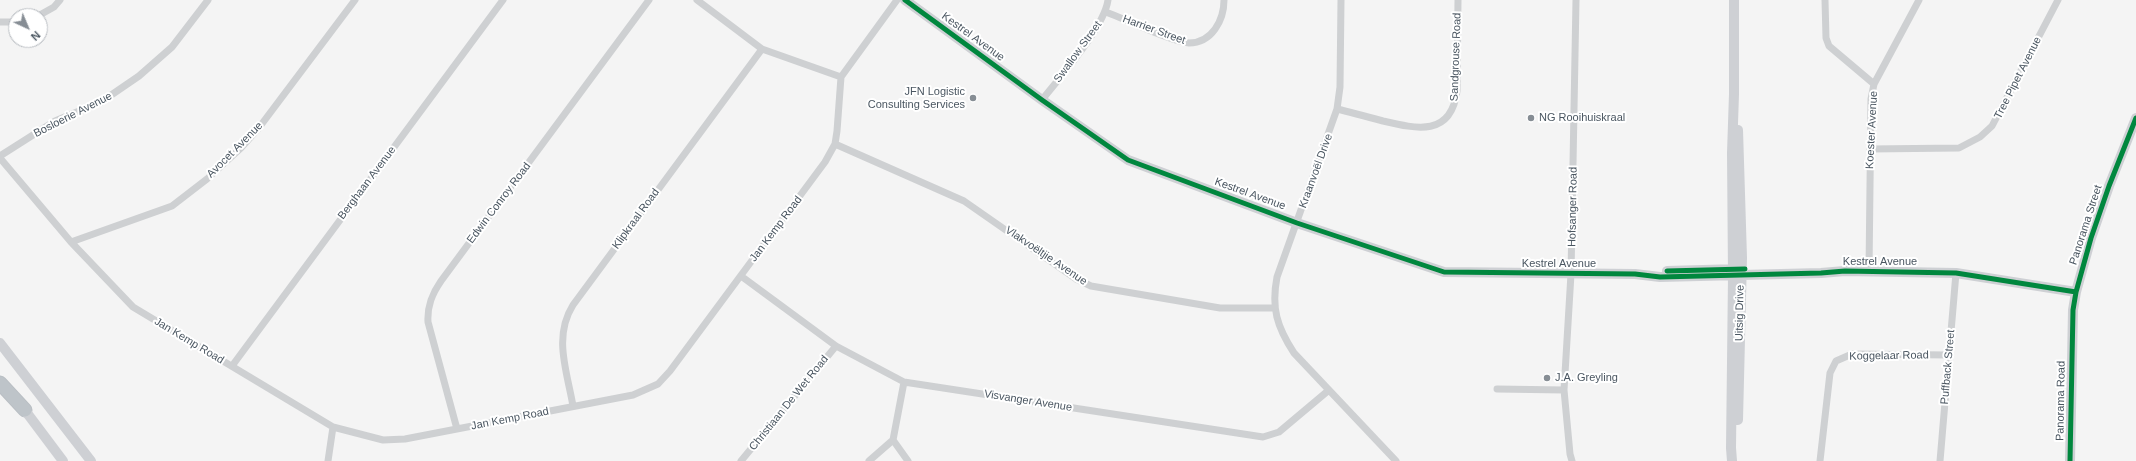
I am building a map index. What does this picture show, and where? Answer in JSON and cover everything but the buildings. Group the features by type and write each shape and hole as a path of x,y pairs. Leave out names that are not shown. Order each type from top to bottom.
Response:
{"highway":[{"path":"0,383 24,410"}],"street":[{"path":"48,10 54,7 60,0"},
{"name":"Bosloerie Avenue","path":"0,157 55,121 100,102 139,76 172,47 208,0"},
{"name":"Avocet Avenue","path":"70,242 172,206 207,179 258,129 355,0"},
{"name":"Berghaan Avenue","path":"232,366 503,0"},
{"name":"Edwin Conroy Road","path":"457,429 428,322 428,309 431,297 441,281 649,0"},
{"path":"697,0 762,49 841,77 897,0"},
{"name":"Kestrel Avenue","path":"905,0 1042,100 1128,160 1297,223 1447,273 1635,274 1660,277 1825,267 1845,271 1956,273 2076,292"},
{"name":"Swallow Street","path":"1042,100 1095,29 1106,12 1108,0"},
{"name":"Harrier Street","path":"1106,12 1180,41 1195,43 1210,35 1216,29 1223,16 1224,0"},
{"name":"Kraanvoël Drive","path":"1341,0 1340,87 1337,109 1277,277 1274,294 1275,308 1281,332 1294,353 1396,461"},
{"name":"Sandgrouse Road","path":"1337,109 1412,128 1429,127 1448,116 1455,105 1457,91 1458,0"},
{"name":"Hofsanger Road","path":"1572,461 1570,454 1564,390 1572,274 1576,0"},
{"name":"Uitsig Drive","path":"1733,461 1737,450 1737,272 1740,159 1734,94 1734,0"},
{"path":"1825,0 1826,38 1829,46 1874,84"},
{"name":"Koester Avenue","path":"1869,271 1871,99 1874,84 1919,0"},
{"name":"Tree Pipet Avenue","path":"1870,150 1959,148 1980,137 1992,126 2058,0"},
{"name":"Klipkraal Road","path":"574,406 561,341 565,318 573,304 762,49"},
{"name":"Jan Kemp Road","path":"0,157 70,242 133,307 333,427 390,440 457,429 632,395 658,384 670,371 825,162 835,144 841,77"},
{"name":"Panorama Street","path":"2073,342 2073,310 2076,292 2109,186 2136,118"},
{"name":"Vlakvoëltjie Avenue","path":"835,144 964,201 1076,279 1091,286 1220,308 1275,308"},
{"name":"Puffback Street","path":"1940,461 1956,273"},
{"name":"Visvanger Avenue","path":"741,276 836,346 904,382 1263,437 1279,432 1329,390"},
{"path":"0,342 91,461"},
{"name":"Panorama Road","path":"2070,461 2073,342"},
{"name":"Christiaan De Wet Road","path":"741,461 836,346"},
{"name":"Koggelaar Road","path":"1820,461 1830,373 1836,361 1852,354 1949,354"},
{"path":"0,377 63,461"},
{"path":"869,461 893,440 904,382"},
{"path":"1497,389 1564,390"},
{"path":"328,461 333,427"},
{"path":"893,440 908,461"}],"cycle path":[{"path":"905,0 1042,100 1128,160 1297,223 1444,272 1635,274 1660,277 1821,273 1845,271 1956,273 2076,292"},
{"path":"2070,461 2073,310 2076,292 2091,238 2109,186 2136,118"},
{"path":"1667,271 1745,269"}],"place":[{"name":"JFN Logistic Consulting Services","path":"973,98"},
{"name":"NG Rooihuiskraal","path":"1531,118"},
{"name":"J.A. Greyling","path":"1547,378"}]}
